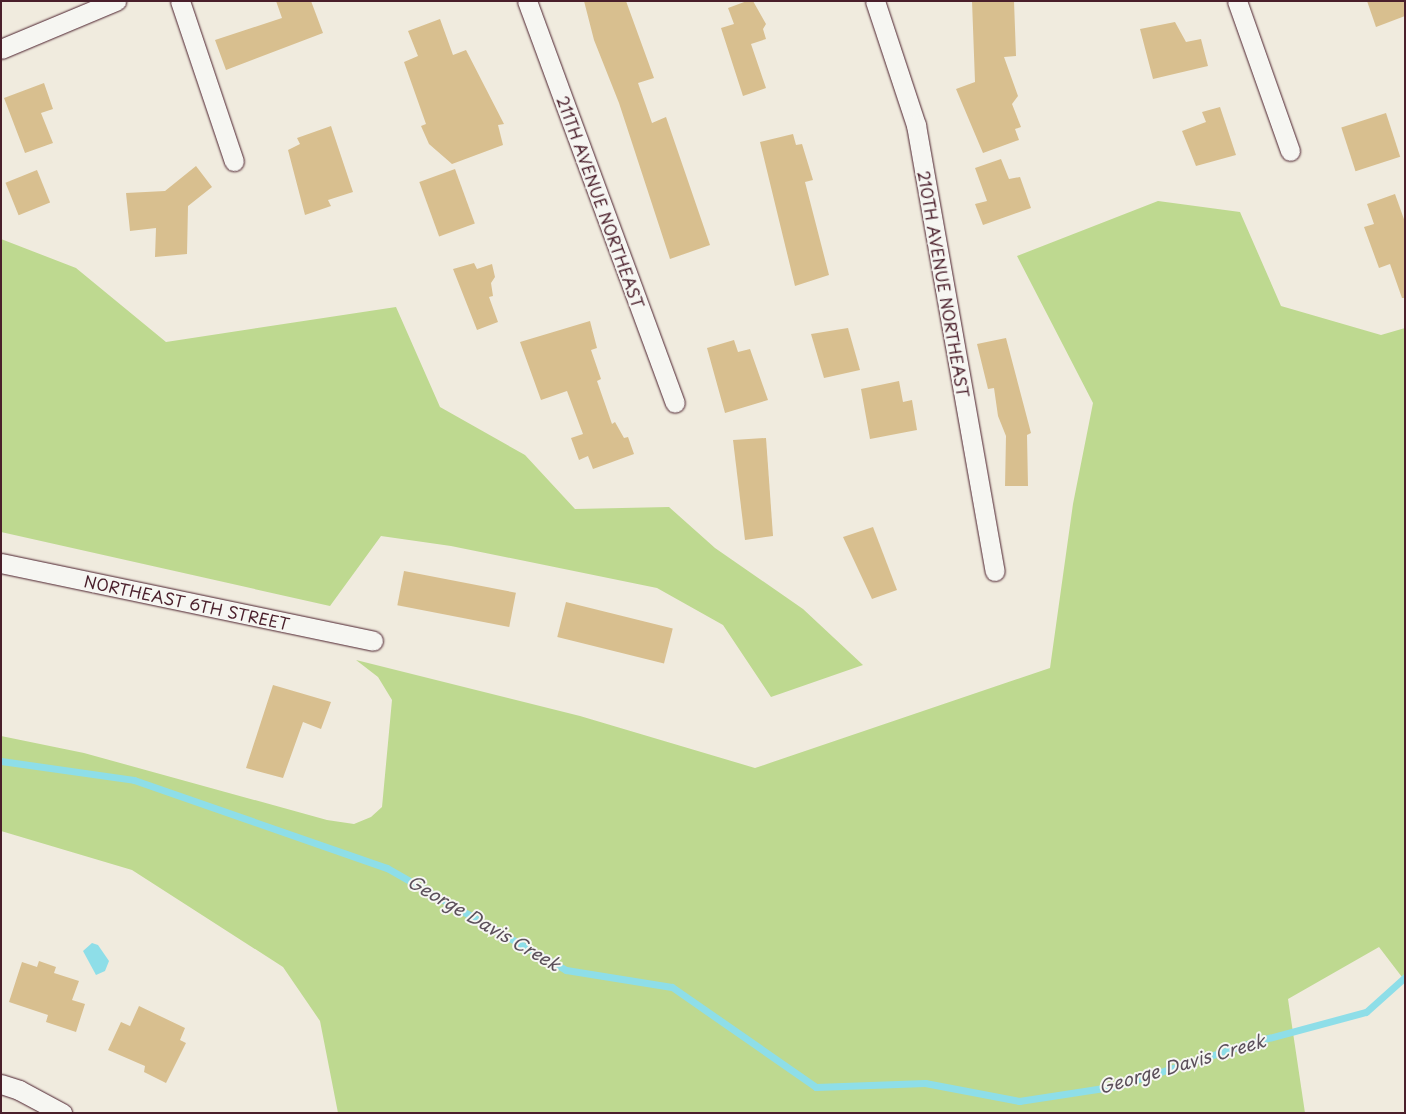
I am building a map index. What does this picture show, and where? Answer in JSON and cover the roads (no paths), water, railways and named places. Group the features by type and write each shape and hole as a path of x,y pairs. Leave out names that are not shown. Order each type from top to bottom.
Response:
{"street":[{"path":"1,49 116,1"},
{"path":"180,1 234,161"},
{"name":"211TH AVENUE NORTHEAST","path":"527,1 675,403"},
{"name":"210TH AVENUE NORTHEAST","path":"875,1 916,125 995,571"},
{"path":"1237,1 1290,151"},
{"name":"NORTHEAST 6TH STREET","path":"1,563 373,641"},
{"path":"1,1084 19,1090 62,1113"}],"water":[{"path":"92,943 98,945 109,961 105,971 96,975 83,951"}],"waterway":[{"name":"George Davis Creek","path":"1,761 134,780 387,868 566,970 672,987 816,1087 925,1083 1019,1101 1117,1086 1250,1043 1366,1012 1405,977"}]}
